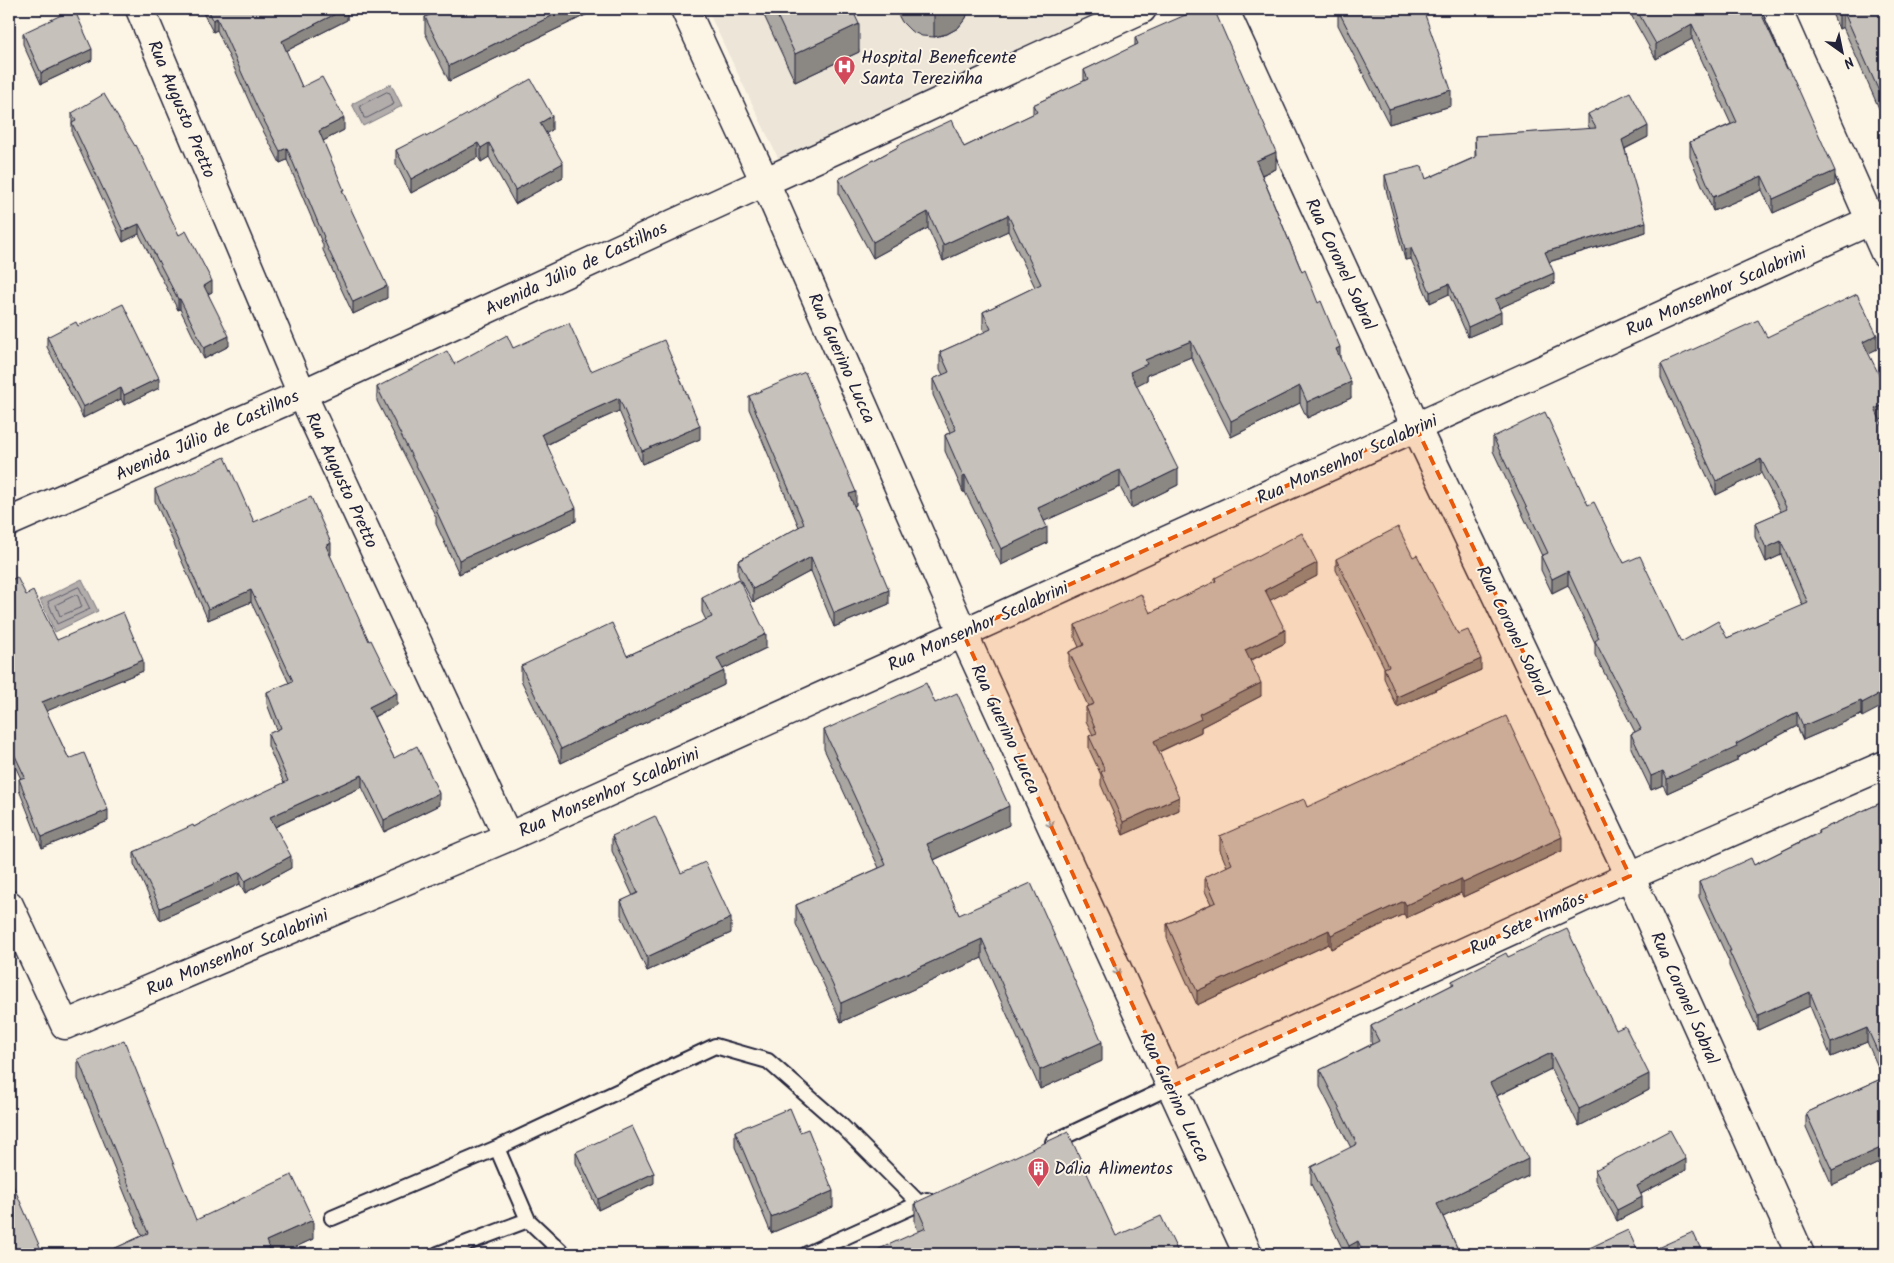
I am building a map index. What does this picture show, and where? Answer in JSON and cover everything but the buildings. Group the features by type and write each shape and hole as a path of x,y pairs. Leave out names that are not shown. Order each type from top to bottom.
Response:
{"street":[{"name":"Rua Augusto Pretto","path":"140,9 302,394 508,837"},
{"name":"Rua Guerino Lucca","path":"685,9 765,182 963,633 1248,1254"},
{"name":"Avenida Júlio de Castilhos","path":"9,522 302,394 1142,9"},
{"name":"Rua Coronel Sobral","path":"1224,9 1416,427 1630,876 1800,1254"},
{"path":"1777,9 1878,217 1885,253"},
{"name":"Rua Monsenhor Scalabrini","path":"9,905 65,1025 508,837 963,633 1878,217"},
{"name":"Rua Sete Irmãos","path":"1170,1087 1630,876 1885,765"}],"lane":[{"path":"332,1218 497,1148 715,1046 768,1061 841,1125 920,1204"},
{"path":"1045,1145 1170,1087"},
{"path":"497,1148 528,1220 564,1254"},
{"path":"807,1254 938,1195"},
{"path":"438,1254 528,1220"}],"highlighted area":[{"path":"1416,427 1630,876 1170,1087 963,633"}],"shaded area":[{"name":"Hospital Beneficente Santa Terezinha","path":"707,9 1114,9 780,162"}],"water":[{"path":"391,84 402,106 363,126 352,104"},
{"path":"82,579 98,611 55,632 40,600"}],"place":[{"name":"Hospital Beneficente Santa Terezinha","path":"845,86"},
{"name":"Dália Alimentos","path":"1038,1187"}]}
